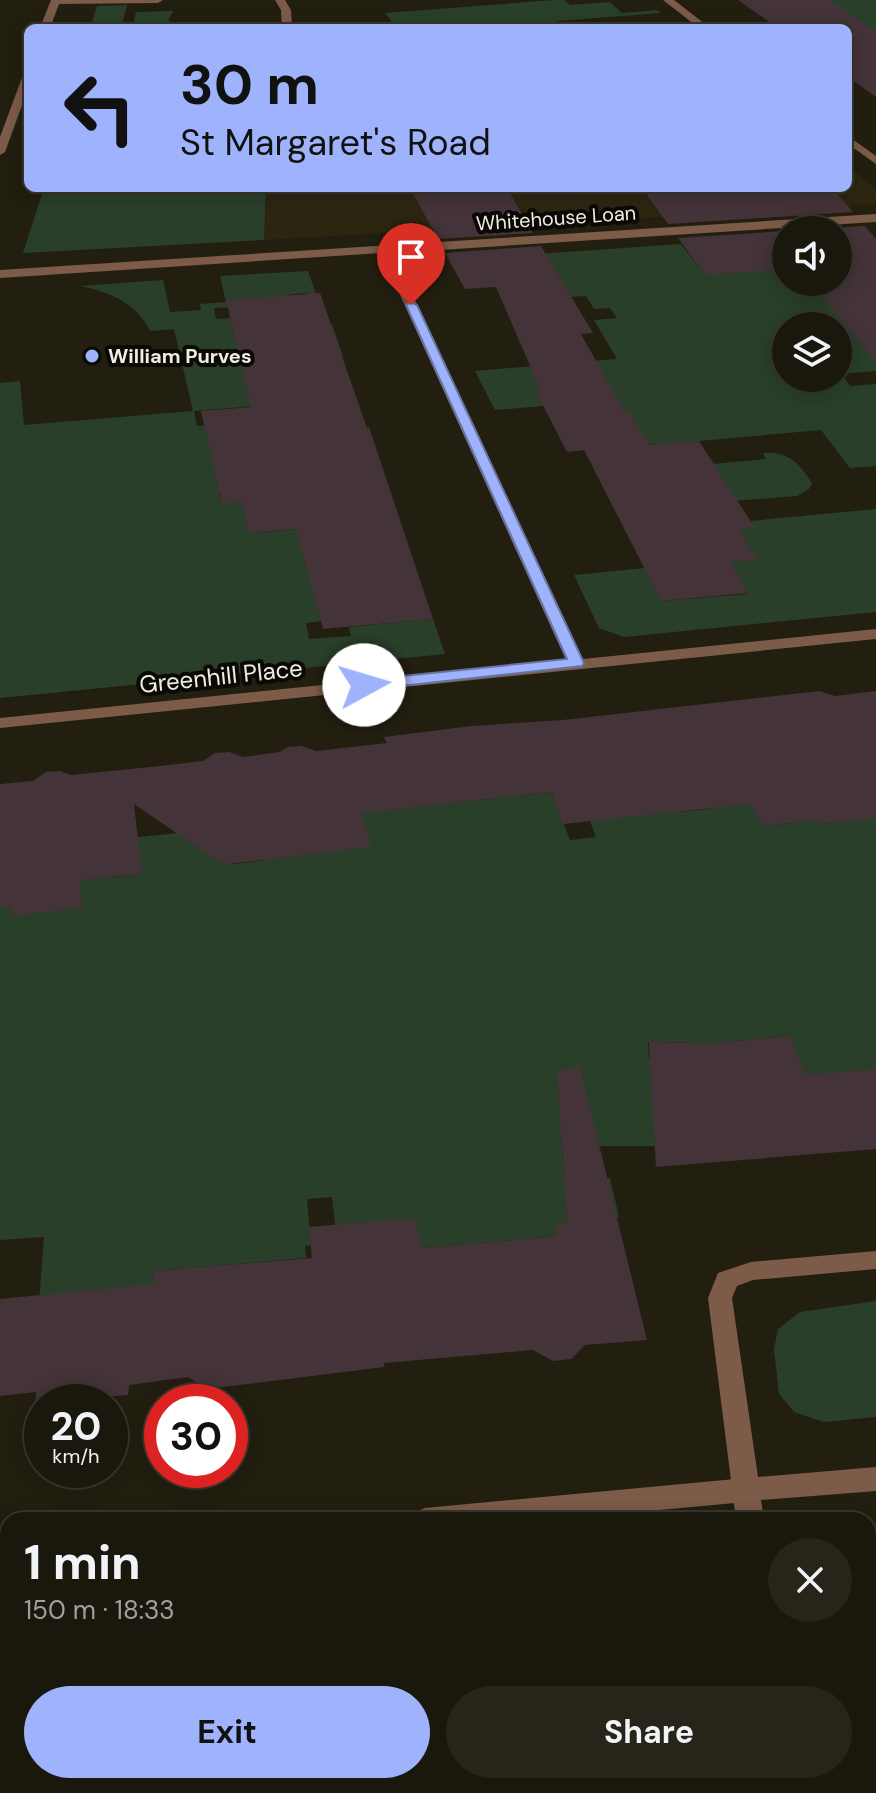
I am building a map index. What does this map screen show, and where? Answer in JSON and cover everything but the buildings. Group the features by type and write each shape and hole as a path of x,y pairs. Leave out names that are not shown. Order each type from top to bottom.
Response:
{"street":[{"path":"46,24 55,1 158,0"},
{"path":"280,0 286,10 287,24"},
{"path":"668,0 700,24"},
{"path":"0,152 24,86"},
{"path":"852,142 876,161"},
{"name":"Whitehouse Loan","path":"0,274 876,218"},
{"path":"385,249 576,663"},
{"name":"Greenhill Place","path":"0,723 876,634"},
{"path":"749,1512 720,1298 727,1280 751,1271 876,1260"},
{"path":"511,1512 876,1479"}],"shaded area":[{"path":"852,169 876,189 876,204 264,240 267,192 852,192"}],"green space":[{"path":"564,0 570,5 610,2 622,13 657,10 661,13 551,24 394,24 385,13"},
{"path":"830,0 876,0 876,46 852,31 852,24 845,24"},
{"path":"127,5 122,24 91,24 97,6"},
{"path":"173,11 168,21 173,24 133,24 136,12"},
{"path":"43,192 266,192 264,240 23,253"},
{"path":"681,244 705,275 772,264 772,296 852,296 852,284 876,285 876,371 852,373 852,312 772,312 772,392 852,392 852,386 876,384 876,466 850,468 821,430 699,441 712,464 766,459 763,453 779,454 797,464 812,483 809,489 797,496 693,504 659,444 612,448 634,419 580,386 536,390 543,406 495,410 475,371 617,359 594,320 617,318 610,308 594,309 586,296 571,297 450,260"},
{"path":"308,271 317,297 302,293 254,305 214,308 216,319 230,318 238,348 296,327 332,324 343,357 272,362 356,398 194,411 197,426 245,423 219,493 222,503 311,496 245,515 250,533 320,527 321,621 306,623 309,639 351,636 349,627 433,619 445,654 0,698 0,383 20,381 24,425 193,411 174,329 150,331 138,313 121,300 81,286 163,280 170,312 201,310 200,304 226,302 220,276"},
{"path":"876,509 876,612 624,637 599,628 574,575 645,568 661,601 747,594 730,562 756,559 714,532 754,528 750,521"},
{"path":"789,766 821,824 865,819 876,790 876,1069 805,1077 789,1036 726,1042 656,1146 562,1146 564,1177 610,1178 619,1217 557,1223 558,1236 421,1248 337,1243 332,1197 307,1199 311,1245 305,1246 306,1258 154,1271 154,1295 39,1303 44,1237 0,1240 0,907 67,858 113,877 142,874 130,838 235,827 207,851 209,855 233,864 263,860 261,842 293,820 551,792 570,840 596,837 581,798 668,789 678,812 709,809 740,782 763,826 792,823","holes":["648,1042 686,1042 688,1060 649,1058"]},
{"path":"876,1301 876,1417 824,1422 794,1412 779,1394 774,1349 778,1329 800,1312"}],"place":[{"name":"William Purves","path":"92,356"}],"route":[{"path":"364,685 576,663 411,305"}]}
